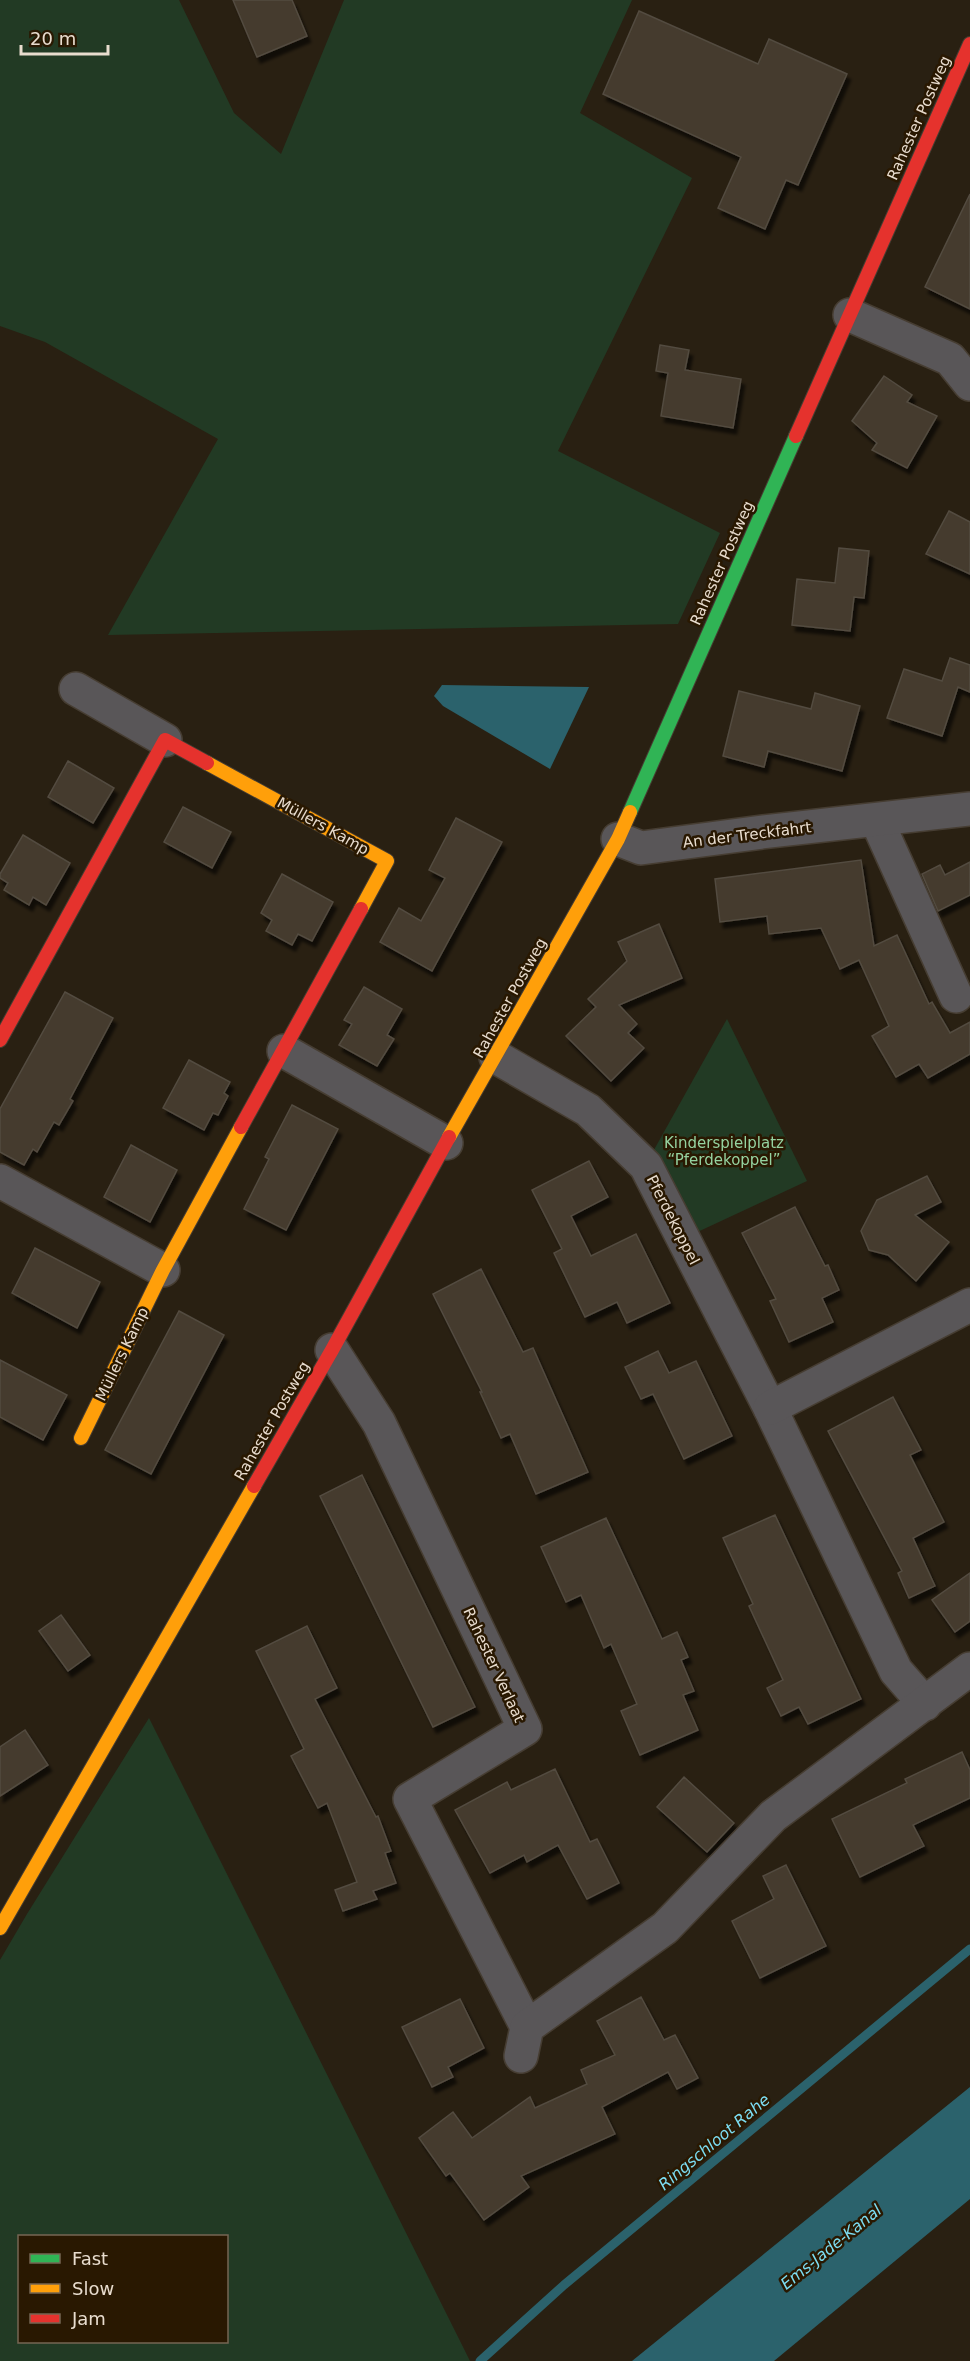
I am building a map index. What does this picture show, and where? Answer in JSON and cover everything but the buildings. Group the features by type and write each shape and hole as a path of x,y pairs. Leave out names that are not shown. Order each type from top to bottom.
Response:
{"street":[{"name":"Rahester Postweg","path":"0,1928 332,1350 618,839 970,44"},
{"path":"850,315 950,359 970,384"},
{"name":"Müllers Kamp","path":"76,689 387,861 163,1270 81,1438"},
{"path":"0,1040 165,740"},
{"name":"An der Treckfahrt","path":"618,839 641,848 970,809"},
{"path":"877,821 956,996"},
{"path":"284,1051 446,1143"},
{"name":"Pferdekoppel","path":"496,1057 588,1110 646,1166 770,1408 896,1671 925,1704"},
{"path":"0,1181 163,1270"},
{"path":"770,1408 970,1305"},
{"name":"Rahester Verlaat","path":"332,1350 379,1423 525,1729 410,1799 524,2041 665,1928 773,1816 925,1704"},
{"path":"925,1704 970,1670"}],"green space":[{"path":"0,0 179,0 234,113 281,154 344,0 632,0 580,113 692,178 558,451 720,533 678,624 108,635 218,439 45,342 0,326"},
{"name":"Kinderspielplatz “Pferdekoppel”","path":"727,1019 807,1181 691,1235 650,1157"},
{"path":"149,1718 470,2361 0,2361 0,1960"}],"water":[{"path":"442,685 589,687 550,769 443,706 434,696"},
{"name":"Ems-Jade-Kanal","path":"970,2087 970,2199 774,2361 632,2361"}],"waterway":[{"name":"Ringschloot Rahe","path":"480,2361 564,2285 970,1949"}],"traffic: fast":[{"path":"630,812 796,436"}],"traffic: slow":[{"path":"207,763 387,861 361,909"},
{"path":"449,1137 618,839 630,812"},
{"path":"81,1438 163,1270 241,1127"},
{"path":"0,1928 254,1486"}],"traffic: jam":[{"path":"796,436 970,44"},
{"path":"0,1040 165,740 207,763"},
{"path":"241,1127 361,909"},
{"path":"254,1486 449,1137"}]}
